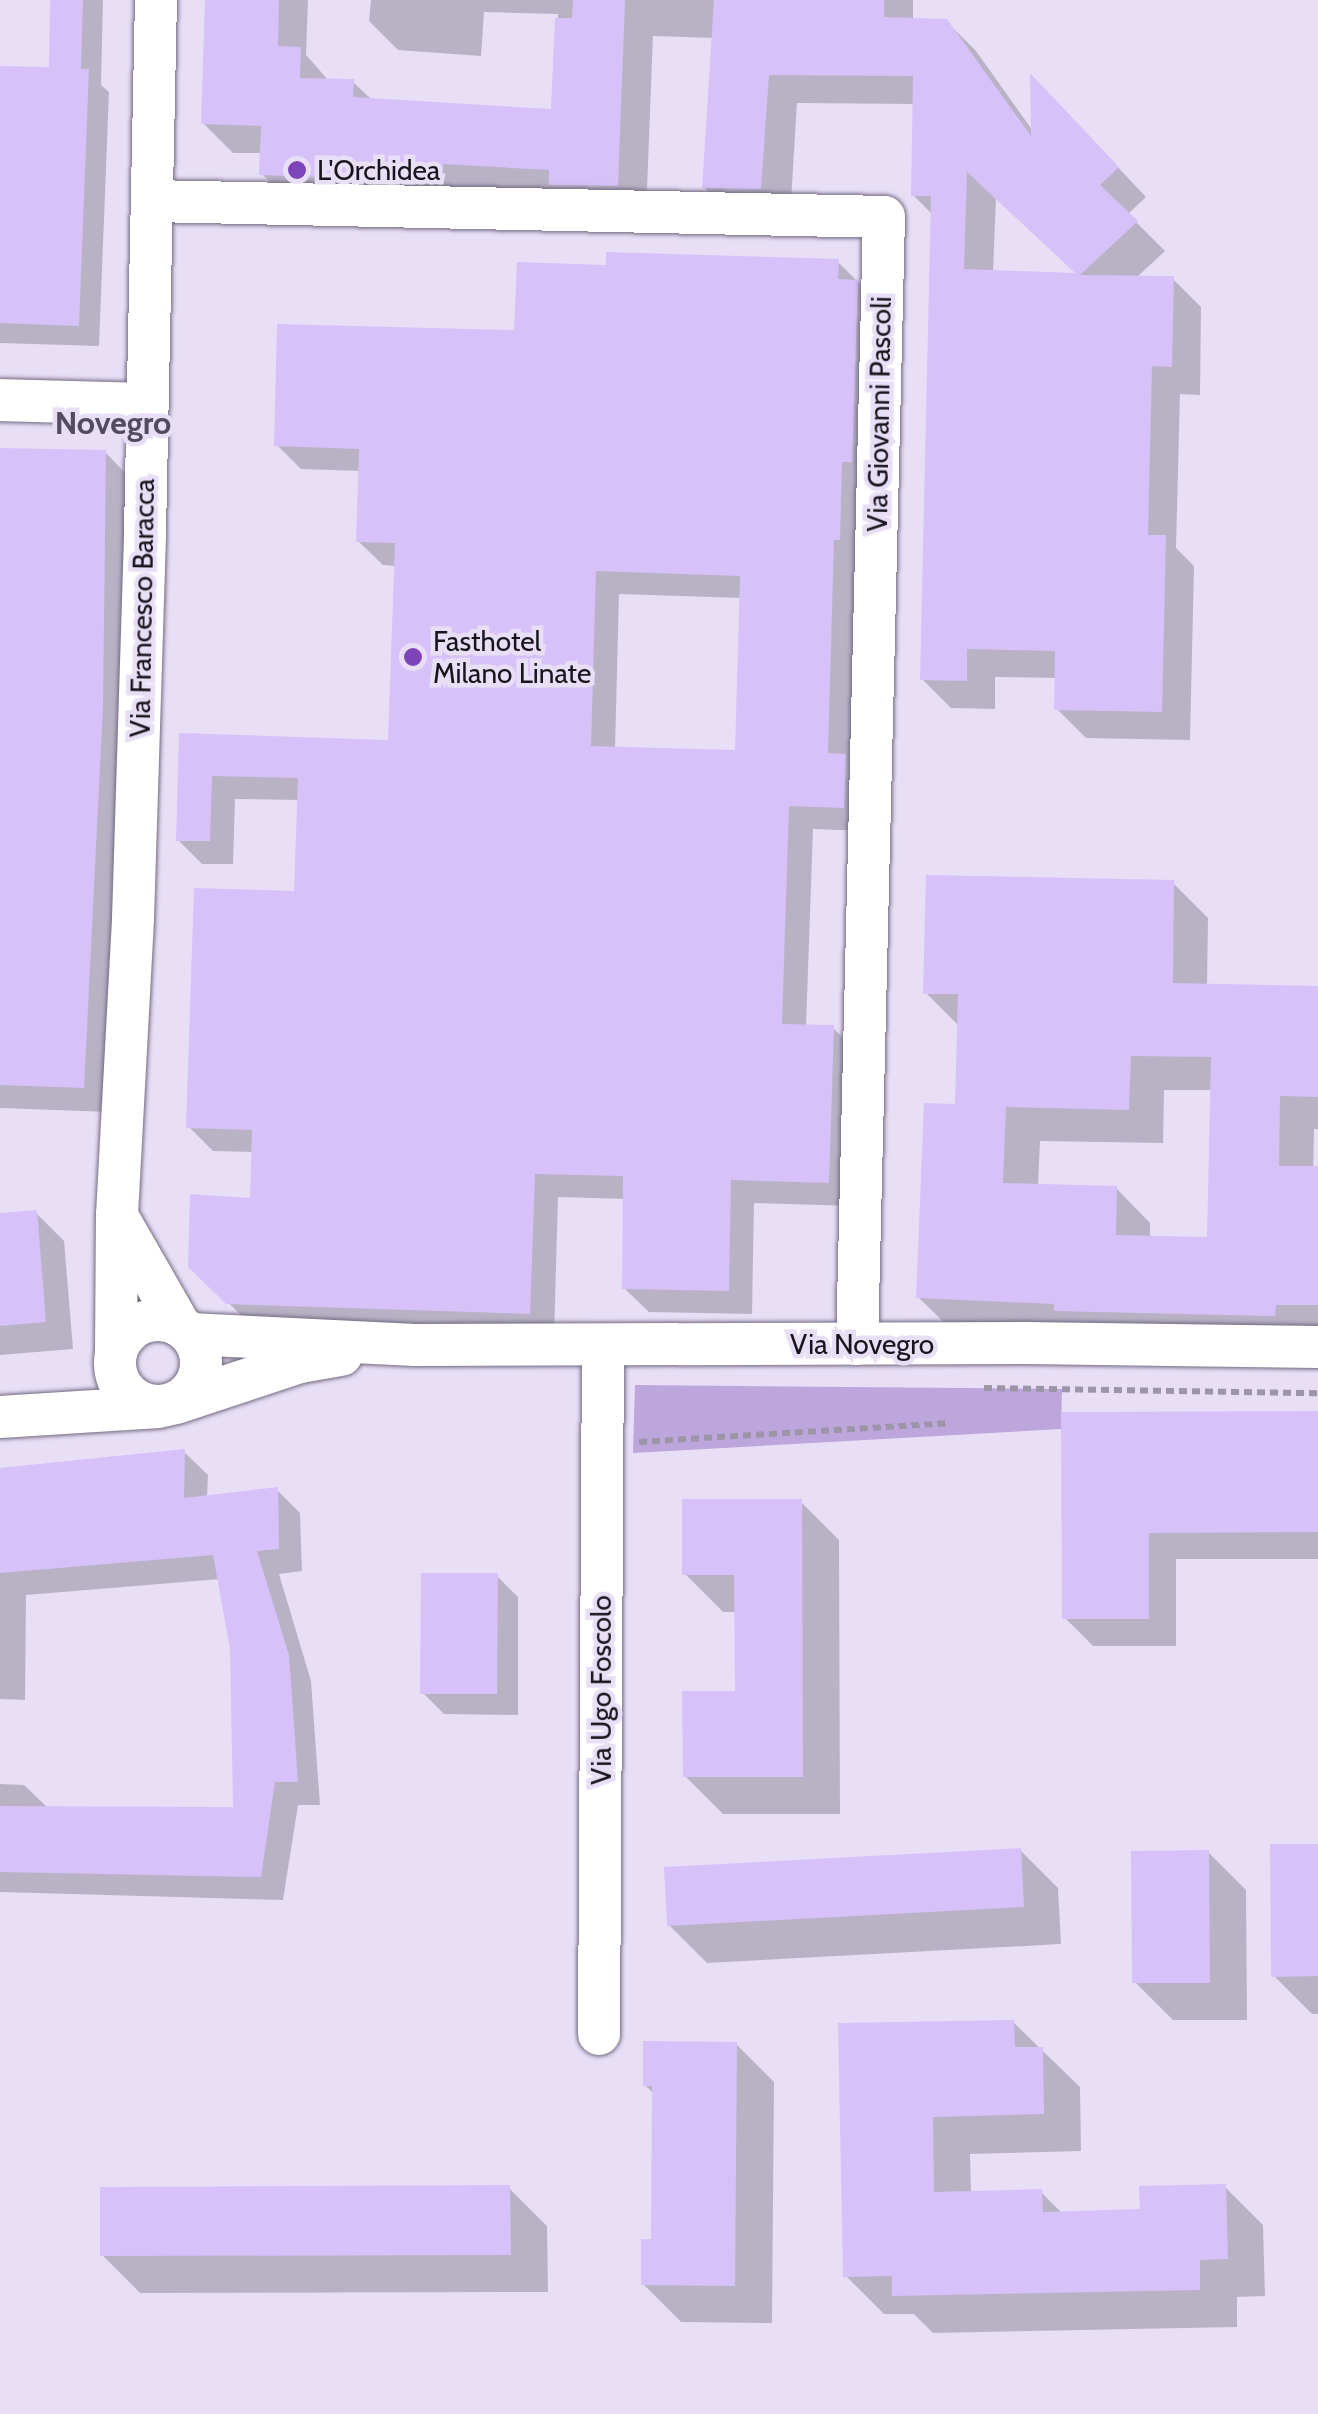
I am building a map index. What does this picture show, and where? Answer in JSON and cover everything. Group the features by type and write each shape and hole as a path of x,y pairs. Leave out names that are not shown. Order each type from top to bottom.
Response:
{"street":[{"name":"Via Francesco Baracca","path":"116,1360 116,1215 136,842 156,0"},
{"name":"Via Giovanni Pascoli","path":"152,201 884,217 857,1344"},
{"path":"0,400 144,404"},
{"path":"116,1215 200,1352 201,1372 192,1390 169,1405 144,1405 129,1396 116,1360 126,1335 142,1323 161,1320 185,1330"},
{"name":"Via Novegro","path":"185,1330 406,1344 1318,1348"},
{"name":"Via Novegro","path":"0,1415 169,1405 300,1362 406,1344"},
{"name":"Via Ugo Foscolo","path":"599,2034 603,1346"},
{"name":"Via Novegro","path":"0,1415 67,1396 116,1360"}],"path":[{"path":"603,1444 946,1423"}],"shaded area":[{"path":"635,1385 1062,1389 1061,1429 633,1453"}],"building":[{"path":"50,0 83,0 81,69 89,69 79,326 0,323 0,66 49,67"},
{"path":"205,0 279,0 278,46 301,47 300,78 354,79 353,97 551,109 555,18 572,18 573,0 625,0 618,186 549,185 549,170 443,164 443,171 351,168 351,178 259,175 261,126 201,124"},
{"path":"714,0 884,0 884,17 947,19 1031,136 1030,73 1119,167 1100,185 1138,221 1080,275 1174,276 1172,367 1152,366 1148,535 1166,535 1162,712 1054,710 1055,651 967,649 967,681 920,680 931,196 911,196 913,76 769,75 761,189 702,188","holes":["967,172 1075,273 964,269"]},
{"path":"606,252 839,259 838,279 858,280 852,462 842,462 840,540 834,540 828,753 846,754 844,808 789,806 782,1024 834,1025 829,1183 731,1180 729,1291 622,1289 623,1176 535,1174 530,1314 226,1304 188,1267 190,1194 250,1198 252,1130 186,1128 194,888 294,891 298,778 212,776 210,841 176,841 179,733 388,740 395,543 356,542 359,449 274,446 277,324 514,330 517,262 606,265","holes":["596,571 740,576 735,750 591,746"]},
{"path":"0,448 106,450 103,706 84,1088 0,1085"},
{"path":"926,875 1174,880 1173,983 1318,986 1318,1097 1280,1096 1279,1166 1318,1166 1318,1305 1276,1305 1275,1316 1054,1311 1054,1304 916,1298 924,1103 955,1104 958,994 923,994","holes":["1131,1056 1211,1057 1207,1237 1116,1235 1117,1186 1003,1183 1006,1107 1129,1110"]},
{"path":"37,1210 46,1322 0,1326 0,1213"},
{"path":"1318,1411 1318,1532 1149,1533 1149,1619 1062,1619 1061,1412"},
{"path":"185,1449 184,1498 278,1487 279,1549 257,1551 289,1655 298,1782 275,1782 261,1877 0,1872 0,1806 233,1807 230,1649 213,1555 0,1573 0,1468"},
{"path":"682,1499 802,1499 803,1777 683,1777 682,1691 735,1691 734,1575 682,1575"},
{"path":"421,1573 498,1573 497,1694 420,1694"},
{"path":"1270,1844 1318,1844 1318,1976 1271,1977"},
{"path":"1021,1848 1024,1907 667,1926 664,1867"},
{"path":"1209,1850 1210,1983 1132,1983 1131,1851"},
{"path":"1014,2020 1015,2047 1043,2047 1044,2114 933,2117 934,2192 1042,2189 1043,2212 1140,2209 1139,2186 1226,2184 1228,2259 1200,2260 1200,2290 892,2296 892,2276 843,2277 838,2023"},
{"path":"643,2041 737,2042 735,2286 641,2285 641,2239 651,2239 652,2086 643,2086"},
{"path":"510,2185 511,2255 100,2256 100,2187"}],"place":[{"name":"L'Orchidea","path":"297,170"},
{"name":"Fasthotel Milano Linate","path":"413,657"}],"district":[{"name":"Novegro","path":"113,423"}]}
